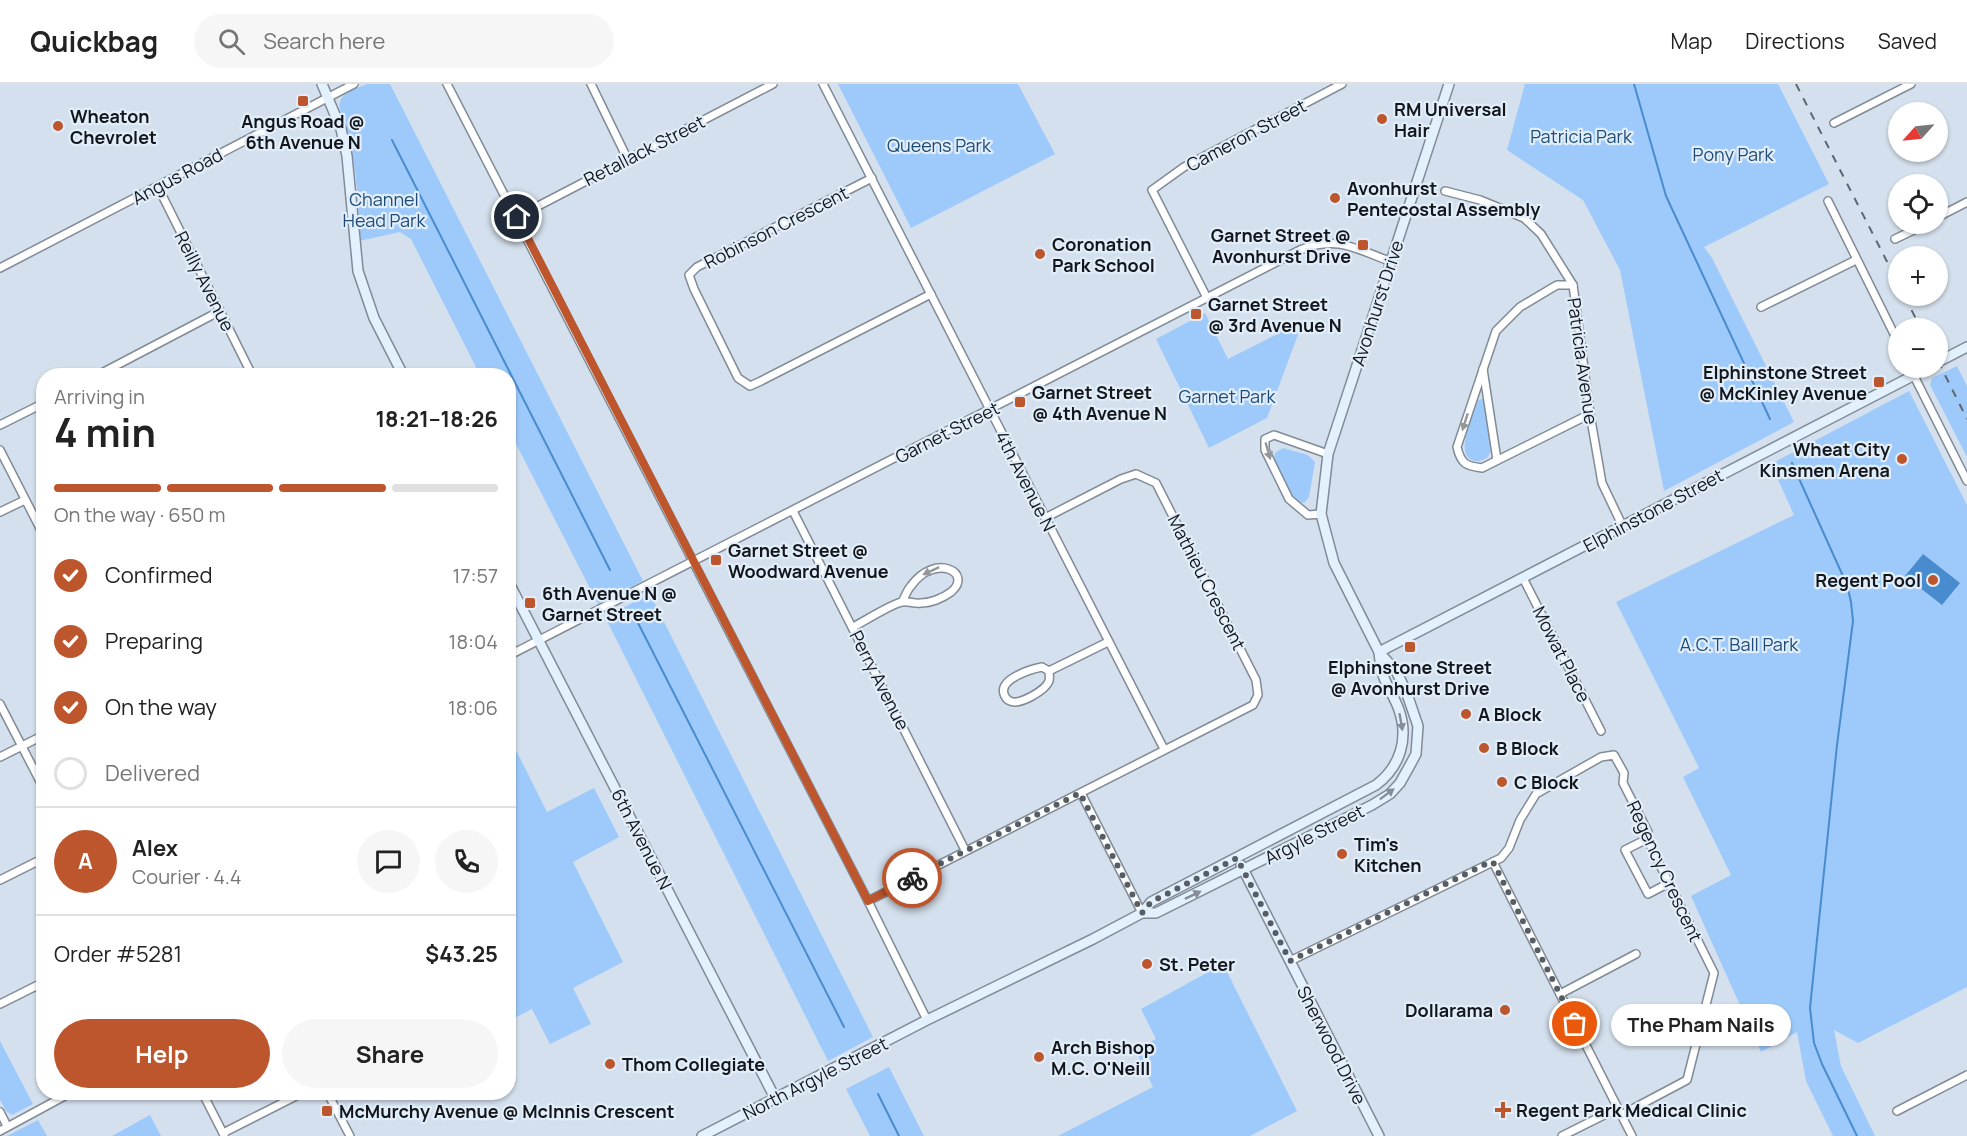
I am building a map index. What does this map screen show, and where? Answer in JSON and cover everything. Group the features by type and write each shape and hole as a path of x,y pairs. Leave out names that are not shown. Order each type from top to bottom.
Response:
{"street":[{"path":"322,84 341,129 347,156 358,271 374,318 399,368"},
{"name":"Angus Road","path":"0,268 354,84"},
{"path":"447,84 868,901 927,1020"},
{"path":"591,84 627,158"},
{"name":"Retallack Street","path":"517,217 772,84"},
{"name":"4th Avenue N","path":"823,84 1164,749"},
{"name":"Cameron Street","path":"1207,298 1152,190 1184,167 1342,84"},
{"name":"Avonhurst Drive","path":"1409,767 1416,754 1418,726 1416,716 1396,671 1380,652 1334,563 1321,514 1328,454 1449,84"},
{"path":"1834,123 1911,84"},
{"name":"Robinson Crescent","path":"872,178 697,267 689,275 738,378 750,386 930,294"},
{"name":"Reilly Avenue","path":"158,186 248,368"},
{"name":"Patricia Avenue","path":"1445,191 1480,200 1524,218 1541,234 1573,285 1590,414 1602,483 1623,527"},
{"path":"1828,201 1888,323"},
{"path":"1948,212 1967,202"},
{"path":"1895,239 1905,234"},
{"name":"Garnet Street","path":"516,652 1315,244 1336,243 1392,262"},
{"path":"1761,307 1856,260"},
{"path":"1573,285 1557,285 1520,307 1496,331 1457,447 1459,458 1468,466 1482,468 1590,414"},
{"path":"111,368 220,311"},
{"path":"1948,357 1967,347"},
{"path":"1483,367 1497,460"},
{"name":"Elphinstone Street","path":"1380,652 1623,527 1899,378"},
{"path":"1916,378 1967,481"},
{"path":"0,425 36,407"},
{"path":"1321,514 1308,515 1289,499 1265,450 1265,439 1274,435 1328,454"},
{"path":"0,450 36,521"},
{"name":"Mathieu Crescent","path":"1045,518 1121,479 1136,474 1156,483 1256,680 1258,695 1253,705 1164,749"},
{"path":"0,512 25,500"},
{"name":"Perry Avenue","path":"793,511 965,850"},
{"path":"853,627 902,602 923,604 950,593 956,587 957,578 953,570 936,567 911,585 902,602"},
{"name":"Mowat Place","path":"1523,578 1601,731"},
{"name":"6th Avenue N","path":"516,596 775,1098"},
{"path":"1050,671 1108,642"},
{"name":"Avonhurst Drive","path":"1380,652 1382,674 1399,709 1403,724 1400,754"},
{"path":"1042,667 1050,671 1049,682 1034,695 1016,703 1010,702 1005,697 1003,691 1006,684 1020,674 1042,667"},
{"path":"0,704 36,774"},
{"path":"0,757 36,739"},
{"path":"868,901 1164,749"},
{"name":"Argyle Street","path":"927,1020 1142,913 1151,902 1376,785 1394,767 1400,754"},
{"name":"Regency Crescent","path":"1493,862 1501,858 1509,848 1520,820 1536,794 1601,757 1614,755 1624,773 1623,783 1648,831 1647,839 1714,973 1687,1080 1562,1136"},
{"name":"Argyle Street","path":"1142,913 1156,913 1389,794 1400,783 1409,767"},
{"path":"1080,793 1142,913"},
{"path":"1647,839 1625,850 1648,894 1669,883"},
{"name":"Sherwood Drive","path":"1237,858 1379,1136"},
{"path":"0,880 36,862"},
{"path":"1290,961 1493,862 1632,1136"},
{"path":"1560,994 1636,954"},
{"path":"0,1004 36,986"},
{"name":"North Argyle Street","path":"702,1136 927,1020"},
{"path":"1897,1111 1967,1075"},
{"path":"0,1131 57,1100"},
{"path":"206,1100 224,1134 289,1100"},
{"path":"331,1100 350,1136"},
{"path":"0,1112 7,1126"}],"green space":[{"name":"Channel Head Park","path":"367,84 390,84 643,581 598,604 516,444 516,368 476,368 411,239 400,232 359,241 354,163 339,105 347,93"},
{"name":"Queens Park","path":"838,84 1018,84 1055,154 911,228"},
{"path":"1525,84 1778,84 1829,184 1704,247 1712,258 1794,422 1664,491 1620,270 1583,200 1507,150"},
{"name":"Garnet Park","path":"1205,313 1228,359 1303,321 1267,418 1209,448 1156,339"},
{"path":"1957,366 1967,386 1967,457 1930,385 1932,378 1948,378 1948,370"},
{"name":"A.C.T. Ball Park","path":"1909,391 1967,505 1967,987 1858,1043 1834,1030 1841,1066 1875,1136 1833,1136 1806,1081 1797,1032 1761,1052 1691,896 1731,875 1683,777 1699,768 1616,602 1794,515 1771,464"},
{"path":"1482,399 1491,450 1488,457 1477,461 1470,459 1466,454 1465,440 1478,400"},
{"path":"1283,448 1308,455 1315,462 1309,497 1304,503 1296,501 1274,461 1275,453"},
{"path":"650,594 873,1037 828,1061 605,617"},
{"path":"516,750 547,812 594,788 619,837 573,862 623,962 573,988 591,1024 550,1044 532,1009 516,1017"},
{"path":"1223,964 1297,1111 1250,1136 1058,1136 1153,1087 1135,1049 1156,1039 1141,1009"},
{"path":"0,1041 33,1104 12,1115 6,1111 0,1100"},
{"path":"889,1067 924,1136 870,1136 846,1089"},
{"path":"150,1115 161,1136 112,1136"},
{"path":"38,1120 47,1136 7,1136"}],"shaded area":[{"name":"Regent Pool","path":"1923,554 1960,583 1942,605 1905,576"}],"waterway":[{"path":"1634,84 1666,196 1770,419"},
{"path":"392,140 508,368"},
{"path":"516,385 610,570"},
{"path":"1792,463 1847,585 1853,621 1837,745 1810,1008 1814,1043 1857,1136"},
{"path":"636,619 844,1027"},
{"path":"878,1094 899,1136"}],"railway":[{"path":"1796,84 1888,264"},
{"path":"1909,306 1916,318"},
{"path":"1946,378 1967,419"}],"way so far":[{"path":"912,878 1080,793 1142,913 1151,902 1237,858 1290,961 1493,862 1575,1024"}],"place":[{"name":"Angus Road @ 6th Avenue N","path":"303,101"},
{"name":"RM Universal Hair","path":"1382,119"},
{"name":"Wheaton Chevrolet","path":"58,126"},
{"name":"Avonhurst Pentecostal Assembly","path":"1335,198"},
{"name":"Garnet Street @ Avonhurst Drive","path":"1363,245"},
{"name":"Coronation Park School","path":"1040,254"},
{"name":"Garnet Street @ 3rd Avenue N","path":"1196,314"},
{"name":"Elphinstone Street @ McKinley Avenue","path":"1879,382"},
{"name":"Garnet Street @ 4th Avenue N","path":"1020,402"},
{"name":"Wheat City Kinsmen Arena","path":"1902,459"},
{"name":"Garnet Street @ Woodward Avenue","path":"716,560"},
{"name":"Regent Pool","path":"1933,580"},
{"name":"6th Avenue N @ Garnet Street","path":"530,603"},
{"name":"Elphinstone Street @ Avonhurst Drive","path":"1410,647"},
{"name":"A Block","path":"1466,714"},
{"name":"B Block","path":"1484,748"},
{"name":"C Block","path":"1502,782"},
{"name":"Tim's Kitchen","path":"1342,854"},
{"name":"St. Peter","path":"1147,964"},
{"name":"Dollarama","path":"1505,1010"},
{"name":"The Pham Nails","path":"1575,1024"},
{"name":"Arch Bishop M.C. O'Neill","path":"1039,1057"},
{"name":"Thom Collegiate","path":"610,1064"},
{"name":"Regent Park Medical Clinic","path":"1503,1110"},
{"name":"McMurchy Avenue @ McInnis Crescent","path":"327,1111"}],"route":[{"path":"517,217 868,901 912,878"}],"park label":[{"name":"Patricia Park","path":"1581,136"},
{"name":"Pony Park","path":"1733,154"}]}
